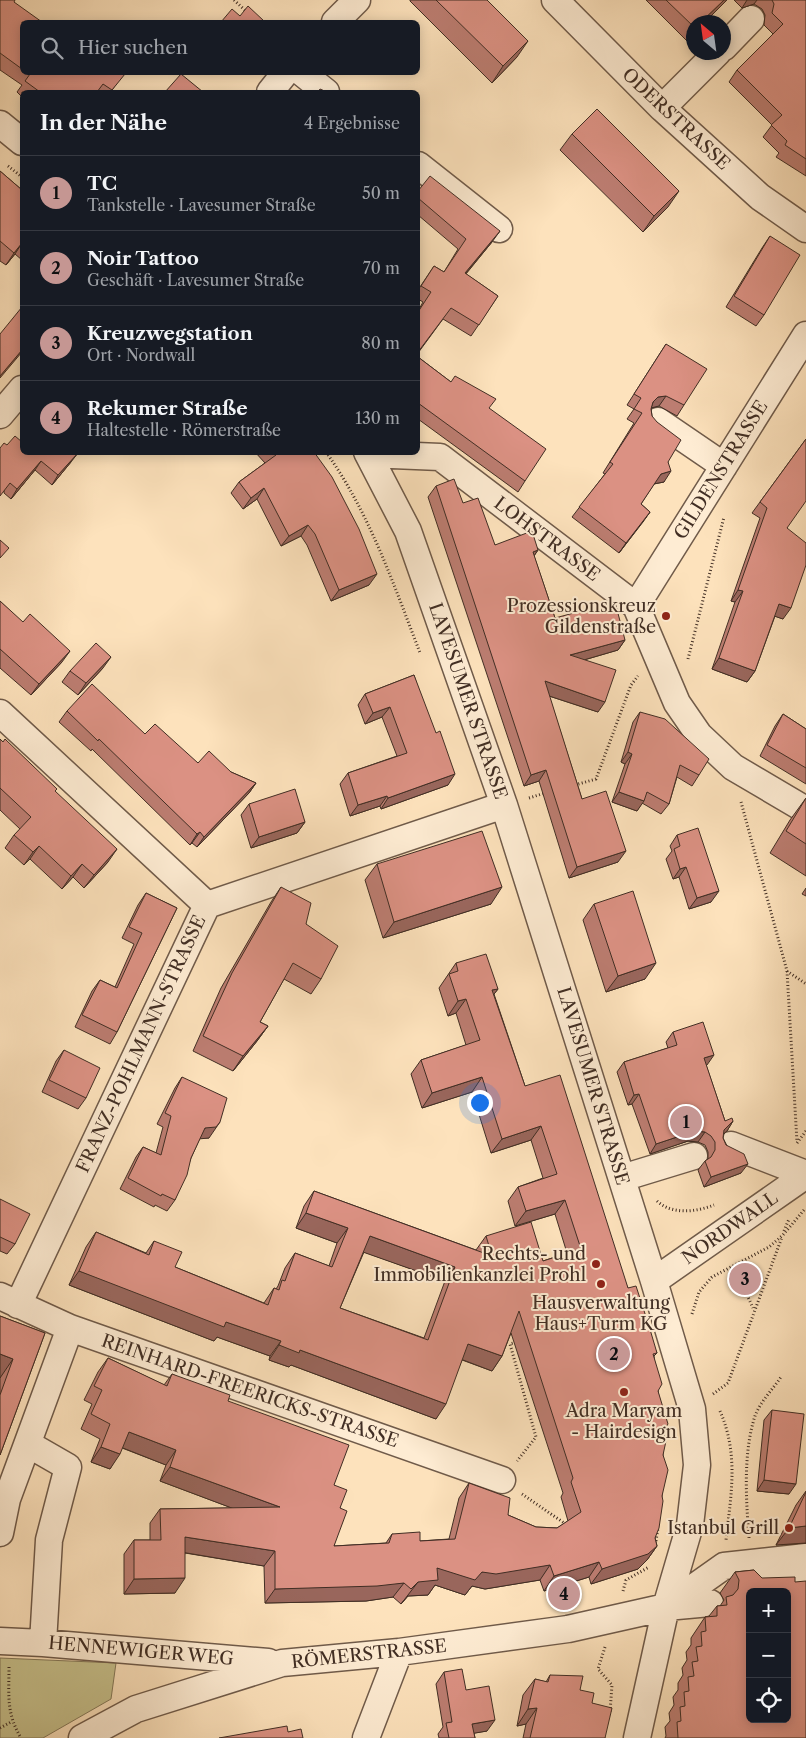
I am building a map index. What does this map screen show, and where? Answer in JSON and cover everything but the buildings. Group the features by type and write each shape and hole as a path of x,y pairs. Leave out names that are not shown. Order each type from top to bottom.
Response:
{"street":[{"path":"337,20 358,0"},
{"name":"ODERSTRASSE","path":"554,0 662,108 760,197 806,229"},
{"path":"731,40 751,19"},
{"path":"662,108 710,60"},
{"path":"272,90 284,75"},
{"path":"305,75 324,90"},
{"path":"0,124 20,140"},
{"path":"420,166 499,229"},
{"name":"GILDENSTRASSE","path":"636,606 806,334"},
{"path":"0,415 20,390"},
{"path":"658,421 718,476"},
{"name":"LAVESUMER STRASSE","path":"368,455 408,531 631,1176 654,1281 704,1405 691,1516 666,1607 637,1738"},
{"name":"LOHSTRASSE","path":"404,455 440,457 636,606 677,703 699,736 732,767 806,810"},
{"path":"0,713 207,905"},
{"name":"FRANZ-POHLMANN-STRASSE","path":"9,1300 207,905 504,805"},
{"path":"731,1145 806,1174"},
{"path":"631,1176 694,1156"},
{"name":"NORDWALL","path":"654,1281 806,1174"},
{"name":"REINHARD-FREERICKS-STRASSE","path":"9,1300 70,1328 502,1480"},
{"path":"0,1533 7,1499 70,1328"},
{"path":"28,1444 68,1467 49,1540 43,1643"},
{"path":"666,1607 724,1566 806,1557"},
{"path":"750,1563 753,1585 806,1580"},
{"path":"666,1607 710,1603"},
{"name":"RÖMERSTRASSE","path":"82,1738 136,1709 282,1663 400,1652 613,1620 666,1607"},
{"name":"HENNEWIGER WEG","path":"5,1642 43,1643 282,1663"},
{"path":"366,1738 400,1652"}],"path":[{"path":"234,0 252,17"},
{"path":"8,165 20,175"},
{"path":"328,455 355,499 384,561 423,660"},
{"path":"677,703 729,499 718,476"},
{"path":"568,787 596,779 631,685 656,653"},
{"path":"732,767 786,971 797,1144"},
{"path":"504,805 550,792"},
{"path":"786,971 806,984"},
{"path":"781,1164 806,1131"},
{"path":"631,1176 664,1207 682,1211 703,1209 720,1203"},
{"path":"691,1317 699,1292 712,1276 769,1247 783,1236 806,1208"},
{"path":"704,1405 713,1394 728,1383 754,1309 793,1210"},
{"path":"734,1266 754,1309"},
{"path":"519,1341 510,1344 536,1437 502,1480 570,1527"},
{"path":"750,1563 746,1498 749,1447 756,1414 781,1377"},
{"path":"711,1386 713,1394"},
{"path":"704,1405 713,1394"},
{"path":"718,1407 728,1429 734,1468 724,1566"},
{"path":"655,1546 659,1521"},
{"path":"608,1720 612,1703 612,1686 598,1669 626,1580 649,1567 651,1561"},
{"path":"633,1568 638,1574"},
{"path":"5,1642 8,1710 11,1722 21,1738"},
{"path":"0,1728 11,1722"}],"shaded area":[{"path":"0,1658 116,1663 111,1699 43,1738 0,1738"}],"place":[{"name":"Prozessionskreuz Gildenstraße","path":"666,616"},
{"name":"TC","path":"686,1122"},
{"name":"Rechts- und Immobilienkanzlei Prohl","path":"596,1264"},
{"name":"Kreuzwegstation","path":"745,1279"},
{"name":"Hausverwaltung Haus+Turm KG","path":"601,1284"},
{"name":"Noir Tattoo","path":"614,1354"},
{"name":"Adra Maryam - Hairdesign","path":"624,1392"},
{"name":"Istanbul Grill","path":"789,1528"},
{"name":"Rekumer Straße","path":"564,1594"}]}
